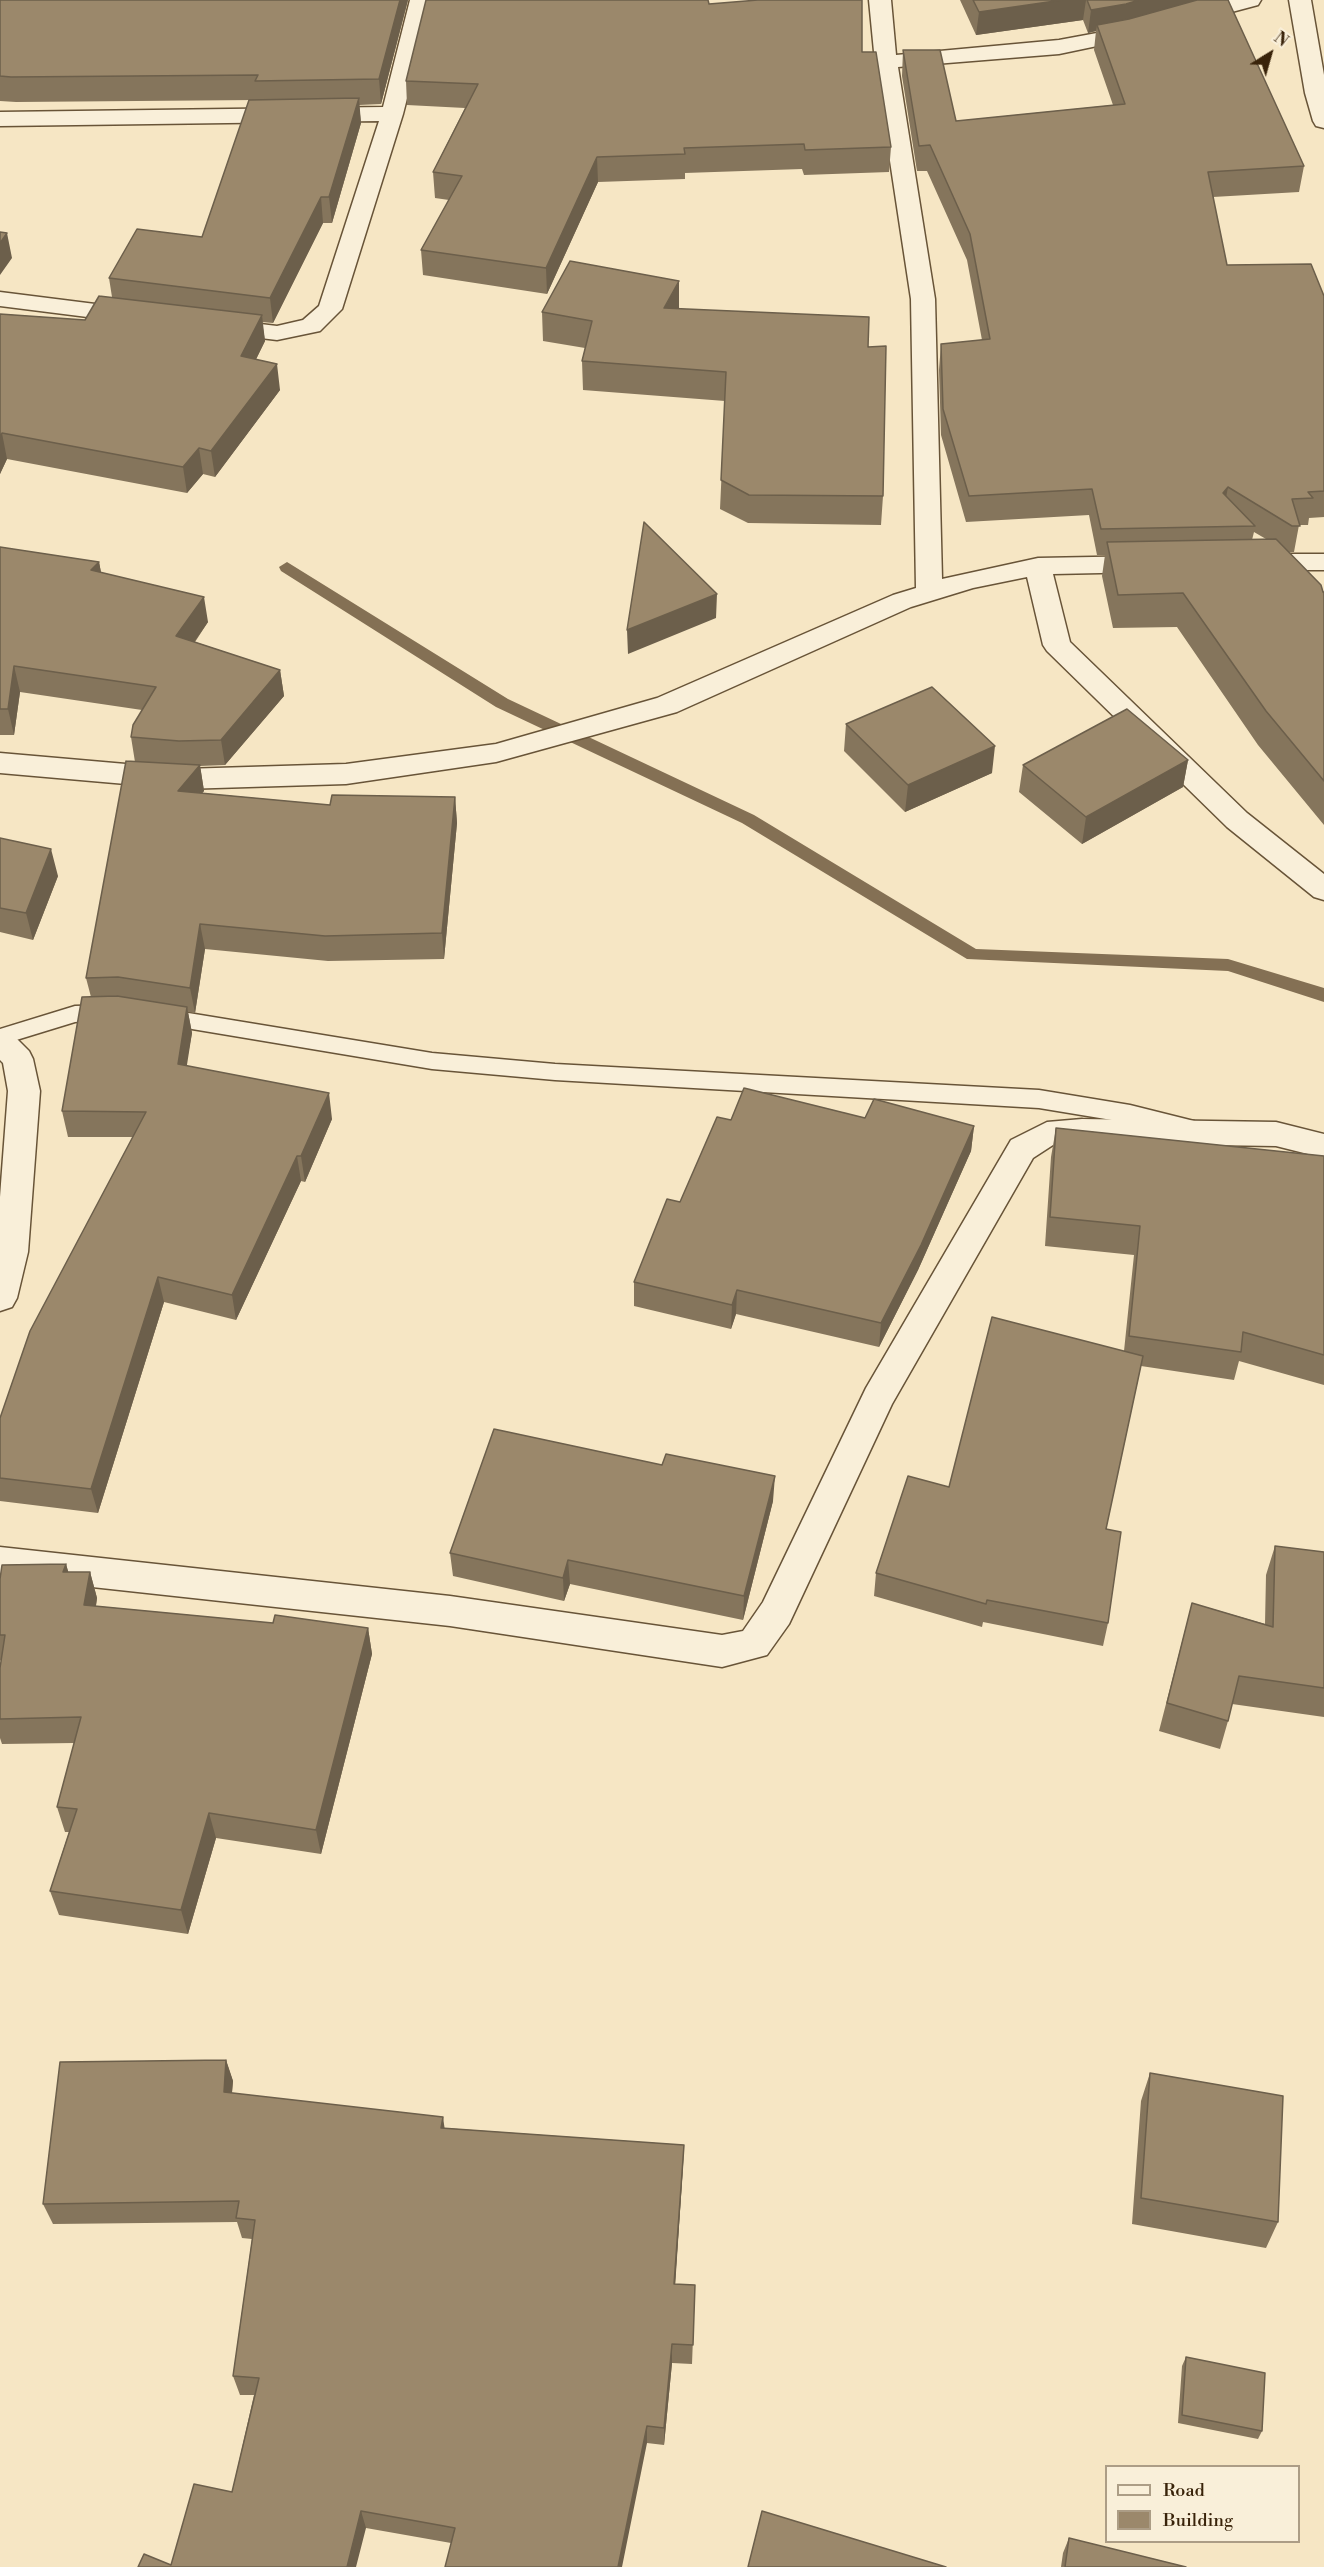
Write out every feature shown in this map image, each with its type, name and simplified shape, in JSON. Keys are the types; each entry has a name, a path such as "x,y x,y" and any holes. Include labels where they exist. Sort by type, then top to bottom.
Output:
{"street":[{"path":"196,323 277,333 311,327 330,309 392,114 421,0"},
{"path":"880,0 886,62 923,298 929,591"},
{"path":"886,62 1059,47 1125,35 1250,0"},
{"path":"1300,0 1316,93 1324,121"},
{"path":"0,119 392,114"},
{"path":"0,299 162,319"},
{"path":"1233,562 1324,562"},
{"path":"0,764 183,779 346,774 496,753 667,705 929,591 1038,566 1176,563"},
{"path":"1038,566 1057,645 1237,820 1324,891"},
{"path":"0,1039 18,1059 24,1091 12,1252 0,1298"},
{"path":"0,1562 450,1611 722,1651 754,1644 776,1613 878,1398 1022,1149 1047,1134 1207,1132 1276,1134 1324,1146"}],"lane":[{"path":"0,1039 75,1014 123,1012 161,1016 432,1061 555,1072 1039,1100 1130,1114 1207,1132"}],"building":[{"path":"0,0 400,0 379,79 255,81 258,75 0,76"},
{"path":"426,0 708,0 709,4 758,0 862,0 862,52 876,52 891,147 805,150 804,144 684,148 685,154 597,157 546,268 421,250 462,176 433,172 478,84 406,81"},
{"path":"973,0 1062,0 979,12"},
{"path":"1087,0 1139,0 1091,10"},
{"path":"1197,0 1228,0 1304,166 1208,172 1227,265 1311,264 1324,296 1324,491 1308,492 1313,498 1292,499 1300,526 1292,526 1228,487 1223,493 1255,526 1101,529 1092,489 969,496 943,409 941,344 990,339 970,234 930,145 919,146 903,50 940,50 956,121 1125,104 1097,25 1129,19"},
{"path":"359,98 329,197 321,197 270,298 109,278 137,229 202,237 249,100"},
{"path":"0,232 7,233 0,243"},
{"path":"570,261 679,281 664,308 869,317 868,347 886,346 883,496 749,495 721,480 726,372 582,361 592,321 542,312"},
{"path":"99,296 262,315 241,356 277,364 211,451 199,448 183,467 2,433 0,437 0,314 85,320"},
{"path":"644,522 717,594 627,630"},
{"path":"1276,539 1321,585 1324,592 1324,781 1266,711 1183,593 1118,595 1107,542"},
{"path":"0,547 99,562 91,570 204,597 176,636 280,670 221,740 179,741 131,737 133,725 156,687 14,666 8,709 0,709"},
{"path":"932,687 995,746 908,785 846,724"},
{"path":"1127,709 1188,760 1086,817 1023,765"},
{"path":"126,761 200,765 178,791 330,805 332,795 455,797 442,933 325,936 200,924 190,988 118,977 86,978"},
{"path":"0,838 51,849 26,913 0,908"},
{"path":"117,996 187,1007 178,1064 329,1093 301,1156 297,1156 232,1295 158,1277 91,1489 0,1478 0,1418 30,1331 146,1112 62,1111 82,997"},
{"path":"744,1088 865,1118 874,1099 974,1126 921,1245 881,1323 737,1290 732,1305 634,1282 667,1199 680,1202 717,1117 731,1120"},
{"path":"1056,1128 1324,1156 1324,1355 1243,1332 1241,1352 1129,1336 1140,1226 1050,1217"},
{"path":"992,1317 1143,1356 1106,1529 1121,1532 1108,1623 987,1600 986,1604 876,1573 908,1476 949,1487"},
{"path":"494,1429 662,1465 666,1454 775,1476 744,1596 568,1560 563,1578 450,1553"},
{"path":"1275,1546 1324,1552 1324,1688 1239,1676 1228,1721 1167,1703 1192,1603 1273,1627"},
{"path":"66,1564 63,1572 90,1572 84,1605 273,1623 275,1615 368,1628 316,1830 209,1813 181,1910 50,1891 77,1809 57,1807 81,1717 0,1719 0,1668 5,1635 0,1635 0,1579 2,1565"},
{"path":"226,2060 224,2092 443,2117 441,2128 684,2145 674,2284 695,2285 693,2345 672,2344 664,2428 647,2426 618,2567 445,2567 455,2528 361,2511 347,2567 138,2567 144,2554 171,2565 194,2484 232,2492 259,2378 233,2376 255,2220 236,2218 239,2201 43,2204 60,2062"},
{"path":"1150,2073 1283,2096 1278,2222 1141,2198"},
{"path":"1186,2357 1265,2373 1262,2431 1182,2415"},
{"path":"762,2511 946,2567 748,2567"},
{"path":"1069,2538 1186,2567 1065,2567"}],"waterway":[{"path":"287,567 502,703 748,819 973,955 1228,965 1324,995"}]}
